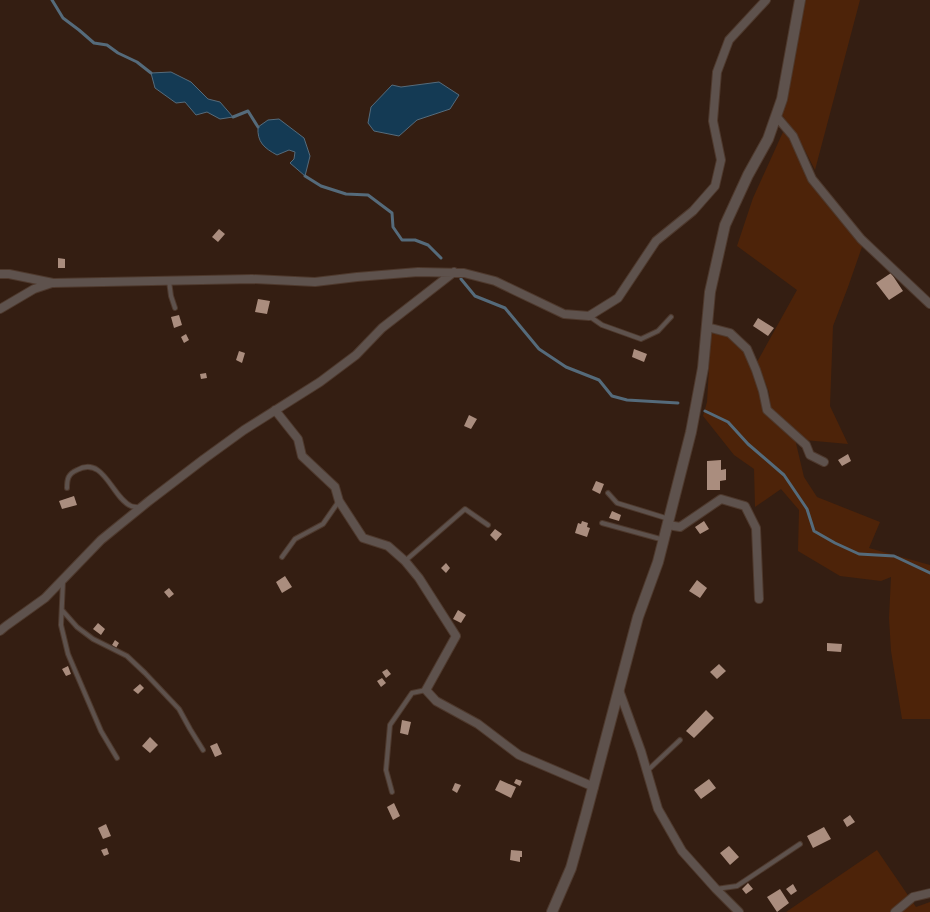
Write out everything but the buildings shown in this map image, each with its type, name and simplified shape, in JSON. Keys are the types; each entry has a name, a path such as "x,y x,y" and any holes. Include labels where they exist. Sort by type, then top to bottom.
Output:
{"street":[{"path":"0,274 9,274 53,283 252,279 315,282 418,272 464,272 495,281 564,314 589,316 618,298 656,241 693,211 715,186 721,160 713,121 717,72 728,40 766,0"},
{"path":"552,912 571,868 594,787 638,617 658,562 669,522 691,432 703,368 710,292 725,225 748,175 768,138 782,99 800,0"},
{"path":"776,116 793,136 812,179 861,239 930,304"},
{"path":"0,631 45,598 101,540 204,458 244,430 320,382 356,355 382,328 454,272"},
{"path":"0,309 34,289 53,283"},
{"path":"707,327 730,333 747,349 763,391 767,410 806,445 810,455 824,462"},
{"path":"275,410 298,439 302,456 335,487 339,501 363,538 388,546 405,561 419,578 456,636 426,690 436,701 478,724 518,755 594,787"},
{"path":"669,522 680,527 721,499 744,506 756,528 759,599"},
{"path":"619,690 641,751 658,809 682,850 716,889 739,912"},
{"path":"895,912 913,897 930,893"}],"lane":[{"path":"169,281 171,296 175,308"},
{"path":"589,316 602,325 641,339 658,331 671,317"},
{"path":"67,488 67,479 74,472 81,467 91,467 102,473 123,499 131,506 141,508"},
{"path":"608,493 618,503 669,522"},
{"path":"282,557 294,539 324,524 339,501"},
{"path":"405,561 465,509 488,525"},
{"path":"602,523 664,540"},
{"path":"63,578 61,625 68,654 101,731 117,758"},
{"path":"62,610 77,627 93,639 127,656 145,673 178,709 203,750"},
{"path":"392,792 386,770 390,725 412,693 426,690"},
{"path":"646,771 680,740"},
{"path":"716,889 737,886 800,844"}],"shaded area":[{"path":"805,0 860,0 815,170 797,135 782,115"},
{"path":"783,132 791,140 809,183 863,244 833,326 830,406 848,444 804,440 771,410 769,392 757,362 797,290 737,246 753,198"},
{"path":"711,333 729,336 745,352 760,391 763,411 795,439 804,477 817,497 880,522 869,548 930,565 930,719 902,719 891,651 889,618 891,577 881,581 840,576 798,551 799,510 781,489 755,507 754,469 734,455 703,416 707,402"},
{"path":"877,850 916,907 930,902 930,912 786,912"}],"water":[{"path":"171,72 191,82 208,99 220,102 233,117 220,119 207,112 196,115 185,102 176,103 155,88 151,73"},
{"path":"439,82 459,95 450,109 417,120 399,136 374,131 368,123 371,107 392,85 401,87"},
{"path":"279,119 304,138 310,156 305,176 290,163 294,159 295,152 289,150 277,155 268,150 260,141 258,127 268,120"}],"waterway":[{"path":"52,0 63,18 94,43 107,45 118,53 137,62 151,73"},
{"path":"233,117 248,111 258,127"},
{"path":"305,176 321,186 346,194 368,195 392,213 393,227 402,240 415,240 428,245 441,258"},
{"path":"461,279 475,296 505,308 539,349 566,367 599,380 612,396 627,400 678,403"},
{"path":"705,411 728,422 748,444 784,475 807,509 814,531 859,554 894,556 930,573"}]}
